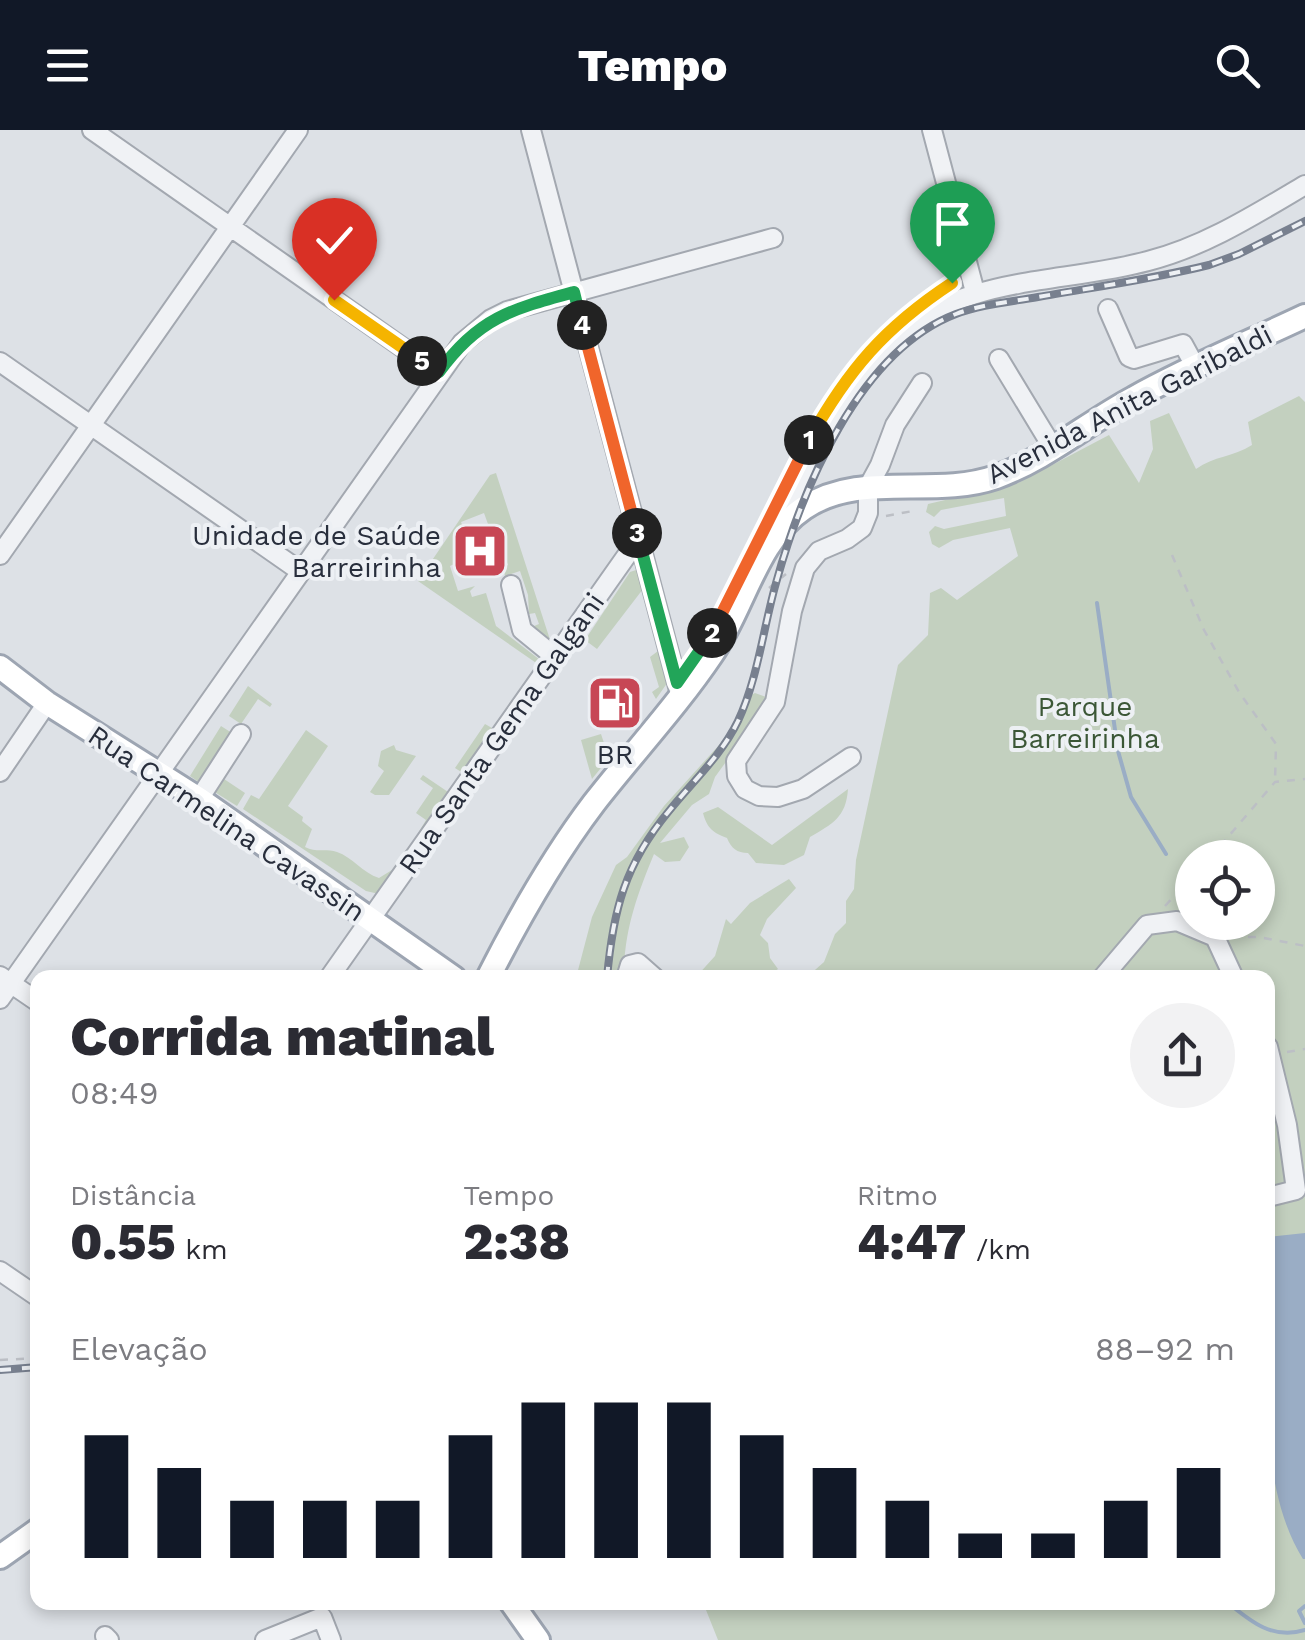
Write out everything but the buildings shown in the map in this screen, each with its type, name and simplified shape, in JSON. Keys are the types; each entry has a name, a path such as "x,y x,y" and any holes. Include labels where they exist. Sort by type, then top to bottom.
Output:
{"main road":[{"name":"Avenida Anita Garibaldi","path":"492,970 566,842 680,698 727,631 772,538 800,510 841,492 868,487 948,487 982,481 1018,467 1126,402 1196,366 1305,316"},
{"name":"Rua Carmelina Cavassin","path":"0,667 47,703 199,799 443,970"},
{"path":"0,1557 30,1536"},
{"path":"517,1610 538,1640"}],"street":[{"path":"92,130 439,372"},
{"path":"0,555 298,130"},
{"path":"531,130 680,698"},
{"path":"932,130 975,292"},
{"path":"772,538 833,418 867,368 908,327 930,312 975,292 1124,267 1174,254 1305,185"},
{"path":"30,998 4,986 158,775 462,343 491,319 525,305 773,238"},
{"path":"1108,308 1129,356 1134,359 1183,344 1196,366"},
{"path":"999,359 1053,448"},
{"path":"0,362 300,571"},
{"path":"852,757 803,789 778,797 759,796 745,789 736,776 736,761 775,702 792,611 805,568 818,550 862,528 868,513 868,487 895,426 922,383"},
{"name":"Rua Santa Gema Galgani","path":"334,970 638,538"},
{"path":"510,584 522,630 554,656"},
{"path":"0,772 47,703"},
{"path":"199,799 242,734"},
{"path":"1109,970 1147,925 1175,921"},
{"path":"1216,940 1230,970"},
{"path":"1275,1076 1296,1190 1275,1195"},
{"path":"0,1270 30,1291"},
{"path":"265,1640 289,1636 322,1618 331,1640"}],"path":[{"path":"879,518 913,511"},
{"path":"1172,555 1204,630 1239,692 1276,744 1275,782 1225,840"},
{"path":"1275,782 1305,779"},
{"path":"1147,925 1175,895"},
{"path":"1275,939 1305,946"},
{"path":"1275,1051 1305,1049"},
{"path":"0,1360 30,1358"}],"green space":[{"name":"Parque Barreirinha","path":"1299,396 1305,402 1305,1640 718,1640 706,1610 1275,1610 1275,970 815,970 824,962 835,934 846,923 846,901 854,889 856,860 898,665 928,635 930,593 941,588 957,600 1018,556 1010,528 953,540 939,548 932,544 929,532 935,526 944,529 1006,516 1004,498 941,510 934,517 926,512 928,504 1018,483 1109,435 1139,483 1153,449 1150,421 1169,413 1196,469 1252,445 1248,422"},
{"path":"496,473 553,649 527,629 539,624 535,613 529,614 520,571 505,576 503,567 508,565 502,548 497,549 484,513 461,522 470,546 453,552 456,563 450,566 458,591 475,586 470,591 472,597 486,593 496,626 544,663 542,667 418,581 490,475"},
{"path":"630,572 641,572 643,589 597,649 585,640"},
{"path":"662,648 670,679 656,699 652,692 659,687 650,657"},
{"path":"248,686 272,704 270,707 258,699 241,724 229,716"},
{"path":"755,693 766,697 765,708 715,777 709,794 692,805 660,843 684,837 689,847 680,861 665,862 654,854 648,868 625,952 624,967 632,970 578,970 592,917 616,865 627,857 664,806 720,744 745,698"},
{"path":"485,724 499,732 469,777 455,768"},
{"path":"221,726 235,735 203,785 190,776"},
{"path":"306,730 328,746 288,806 312,829 305,847 337,852 379,878 392,870 416,842 379,894 366,891 243,809 251,795 259,799"},
{"path":"601,734 609,758 592,779 581,740"},
{"path":"394,745 396,750 416,756 389,795 375,795 370,792 384,771 378,766 381,751"},
{"path":"423,775 451,794 423,839 417,835 426,820 416,813 433,788 420,779"},
{"path":"221,777 245,793 237,806 213,791"},
{"path":"848,789 836,819 810,837 804,855 784,865 756,863 748,853 735,849 727,838 711,829 703,813 718,807 772,845"},
{"path":"789,879 796,888 767,919 760,935 768,943 770,958 778,969 702,970 715,956 726,919 731,924 750,903"}],"water":[{"path":"1305,1233 1305,1559 1287,1526 1275,1481 1275,1236"}],"waterway":[{"path":"1097,603 1118,751 1131,797 1166,854"},
{"path":"1305,1606 1299,1611 1305,1623"},
{"path":"1238,1610 1273,1631 1305,1630"}],"railway":[{"path":"608,970 618,909 632,869 654,831 715,757 738,721 801,507 839,427 891,358 921,332 956,314 1209,265 1305,221"},
{"path":"0,1370 30,1368"}],"place":[{"name":"Unidade de Saúde Barreirinha","path":"480,551"},
{"name":"BR","path":"615,703"}],"route":[{"path":"334,300 439,372 462,343 491,319 574,292 677,683 718,622 769,515 834,396 885,333 952,283"}]}
